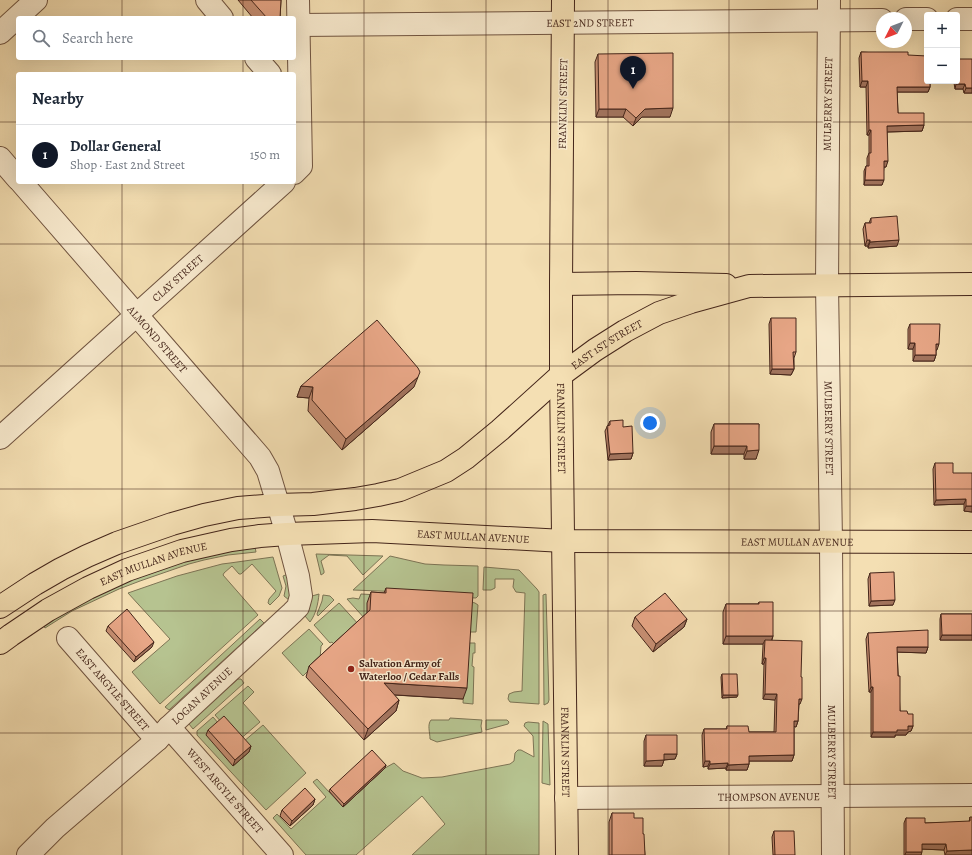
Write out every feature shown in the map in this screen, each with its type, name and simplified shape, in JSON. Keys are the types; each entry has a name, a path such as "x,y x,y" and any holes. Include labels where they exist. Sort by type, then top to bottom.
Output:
{"main road":[{"name":"FRANKLIN STREET","path":"563,0 561,375 567,855"},
{"path":"561,284 636,283 749,286"},
{"name":"EAST 1ST STREET","path":"277,505 313,504 378,495 400,490 446,471 466,458 500,430 561,375 595,350 625,331 659,313 691,302 749,286 972,284"},
{"path":"0,607 35,584 87,556 117,543 172,524 204,515 238,508 277,505"},
{"name":"EAST MULLAN AVENUE","path":"0,643 48,610 88,588 128,570 182,551 232,540 260,536 372,531 564,541 972,542"}],"street":[{"path":"19,16 36,0"},
{"path":"207,0 220,16"},
{"path":"298,0 298,169"},
{"name":"EAST 2ND STREET","path":"298,25 564,22 829,10 876,19"},
{"name":"MULBERRY STREET","path":"829,10 826,285 832,542 833,855"},
{"path":"0,33 16,18"},
{"path":"912,19 924,19"},
{"path":"960,19 972,19"},
{"path":"258,60 268,72"},
{"path":"0,158 16,177"},
{"name":"ALMOND STREET","path":"23,184 260,457 268,470 277,505"},
{"name":"CLAY STREET","path":"0,438 282,184"},
{"name":"LOGAN AVENUE","path":"28,855 55,828 163,734 298,607 301,590 287,534 277,505"},
{"name":"EAST ARGYLE STREET","path":"68,638 163,734"},
{"name":"WEST ARGYLE STREET","path":"163,734 282,855"},
{"name":"THOMPSON AVENUE","path":"566,798 972,795"}],"green space":[{"path":"255,547 256,552 228,555 204,560 140,581 72,611 45,628 43,625 89,598 128,581 186,561"},
{"path":"316,554 383,556 363,575 347,556 329,555 321,561 324,573 321,575"},
{"path":"390,556 425,564 478,566 478,596 476,598 414,595 405,592 353,590"},
{"path":"273,557 282,588 279,596 270,605 268,603 269,599 276,591 252,564 241,574 239,574 232,566 224,573 223,575 258,615 160,704 132,672 170,639 128,593 177,576 222,564"},
{"path":"484,567 519,570 539,592 539,704 510,702 508,699 509,694 522,691 525,593 516,592 513,587 514,579 495,579 495,588 491,590 483,590"},
{"path":"288,574 289,600 284,596 286,586 283,576"},
{"path":"319,594 314,616 310,622 305,616 309,609 312,596"},
{"path":"361,594 379,595 366,620 347,599 359,599"},
{"path":"546,594 549,700 548,703 544,705 543,595"},
{"path":"323,595 330,596 334,600 318,616 317,614"},
{"path":"471,602 478,605 476,632 467,632"},
{"path":"339,603 360,626 337,648 332,642 330,643 314,625"},
{"path":"260,619 264,623 169,710 165,707"},
{"path":"309,629 323,644 321,646 320,659 303,676 282,653"},
{"path":"467,643 475,643 475,653 473,653 472,666 474,667 473,704 463,703"},
{"path":"238,679 241,679 244,683 193,729 189,724 191,720"},
{"path":"248,686 254,692 243,703 260,722 238,741 215,715"},
{"path":"213,717 219,724 243,742 263,725 306,773 266,810 197,735 197,731"},
{"path":"450,718 482,720 482,732 437,742 430,739 429,726 431,720 449,720"},
{"path":"486,720 507,720 509,722 508,724 486,730"},
{"path":"543,721 548,724 550,785 542,783"},
{"path":"525,723 539,723 539,855 412,855 445,824 422,796 356,855 306,855 273,818 277,814 291,829 326,797 313,782 317,779 343,807 385,768 394,763 403,771 422,778 442,777 510,764 514,761 515,753 518,750 521,750 534,757 533,736 524,726"}],"building":[{"path":"251,0 281,0 280,16 265,16"},
{"path":"861,52 908,52 908,55 924,56 924,84 930,84 930,87 897,87 898,113 924,113 924,125 887,126 888,161 884,161 884,180 865,180 866,166 869,166 869,153 871,153 871,130 869,130 868,81 862,81"},
{"path":"673,53 673,108 645,109 636,118 626,109 599,109 598,54"},
{"path":"960,59 972,59 972,88 966,88 965,84 960,84"},
{"path":"897,216 899,240 870,242 870,240 867,240 865,223 871,223 871,218"},
{"path":"771,318 796,318 796,352 793,352 794,369 772,369"},
{"path":"377,320 420,372 418,377 346,439 312,400 313,387 301,386"},
{"path":"910,324 940,324 939,344 936,344 936,355 915,355 915,343 910,343"},
{"path":"623,420 623,427 632,426 633,453 610,454 607,426 610,425 610,421"},
{"path":"714,424 759,424 759,450 747,451 747,446 714,446"},
{"path":"935,463 953,463 953,473 972,473 972,506 966,506 966,499 936,500"},
{"path":"894,572 895,600 871,601 870,573"},
{"name":"Salvation Army of Waterloo / Cedar Falls","path":"386,588 473,593 467,688 384,683 399,700 368,729 309,666 370,610 371,592 386,593"},
{"path":"665,593 687,619 656,644 635,617"},
{"path":"759,602 773,602 773,636 726,636 726,604 759,604"},
{"path":"127,609 154,642 136,657 108,626"},
{"path":"941,614 972,614 972,635 942,635"},
{"path":"928,630 928,647 897,647 898,676 900,676 900,711 907,711 908,714 913,714 913,726 908,726 908,730 897,730 897,732 873,732 873,687 871,687 868,633"},
{"path":"765,640 802,641 802,699 799,699 798,721 794,721 794,755 749,756 749,764 710,764 710,761 705,761 704,729 727,729 727,726 748,726 749,732 776,732 777,694 765,694"},
{"path":"722,674 737,674 738,695 723,695"},
{"path":"224,716 251,746 235,760 208,730"},
{"path":"646,735 677,735 677,754 664,754 664,760 646,761"},
{"path":"372,750 386,765 344,804 330,789"},
{"path":"305,788 315,799 292,821 282,810"},
{"path":"612,813 634,813 634,818 643,818 645,855 612,855"},
{"path":"970,817 972,817 972,850 947,851 946,844 922,844 922,852 906,852 906,818 925,818 925,823 970,821"},
{"path":"774,831 794,831 795,855 775,855"}],"place":[{"name":"Dollar General","path":"633,89"},
{"name":"Salvation Army of Waterloo / Cedar Falls","path":"351,669"}]}
